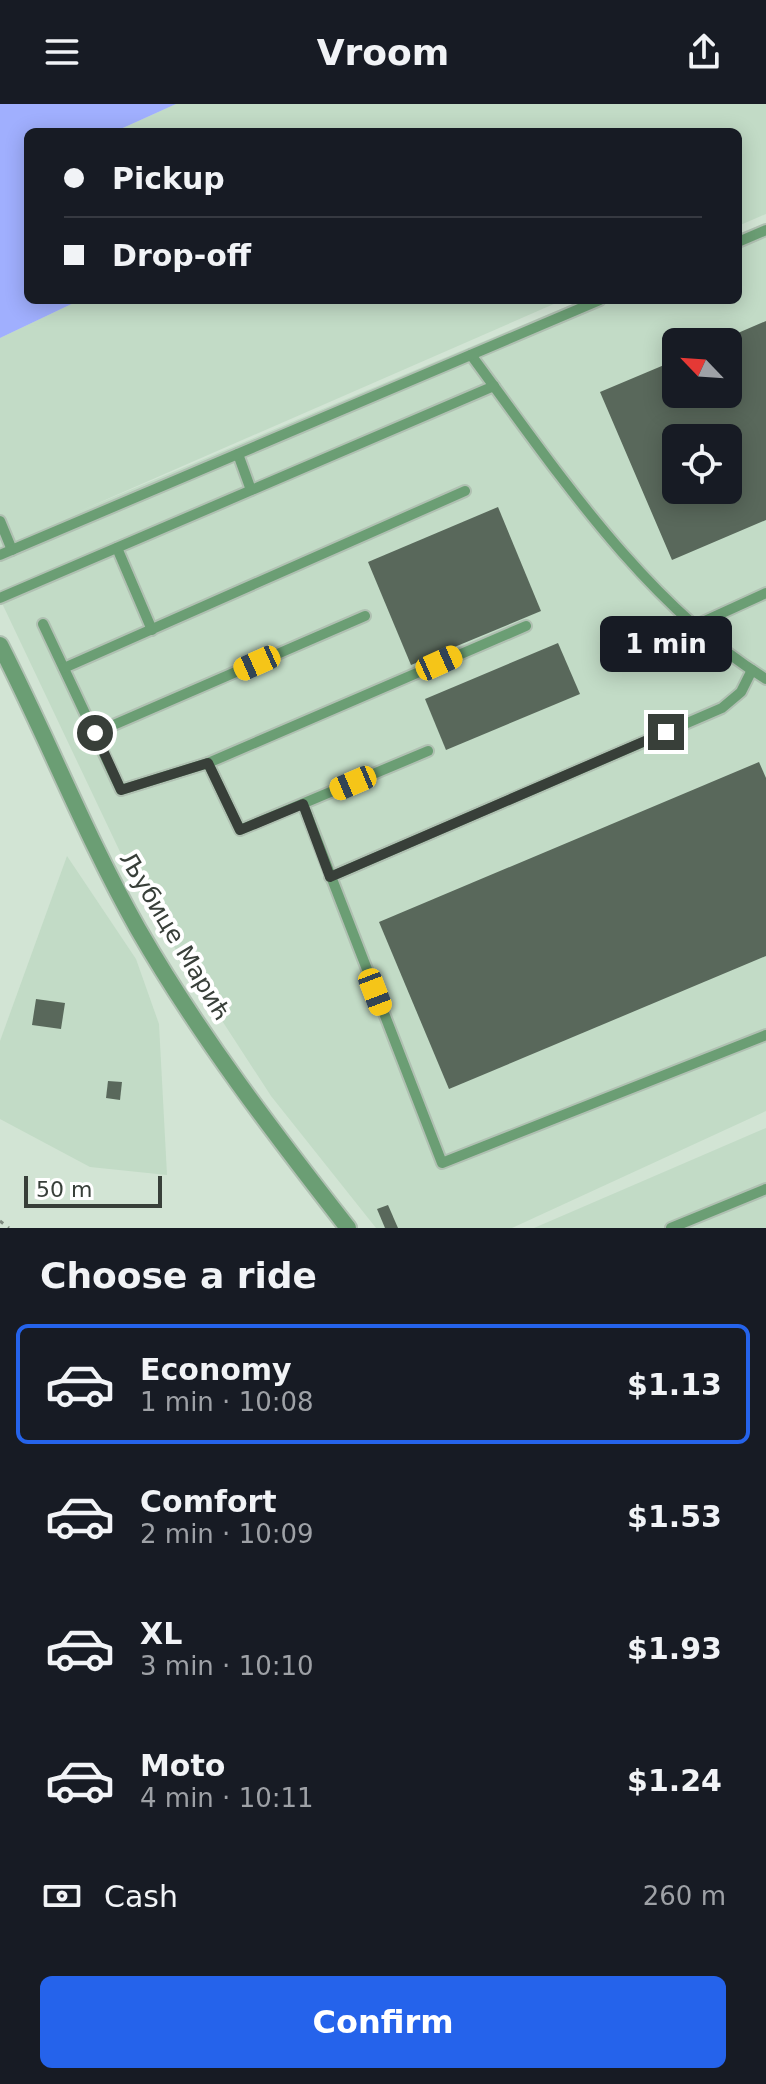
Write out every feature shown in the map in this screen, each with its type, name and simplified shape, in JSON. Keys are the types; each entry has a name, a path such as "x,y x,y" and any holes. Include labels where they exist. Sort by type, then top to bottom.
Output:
{"street":[{"name":"Љубице Марић","path":"0,645 96,850 139,930 245,1092 348,1228"}],"lane":[{"path":"742,240 766,230"},
{"path":"0,555 591,304"},
{"path":"471,355 566,482 659,591 696,625 766,679"},
{"path":"0,598 494,386"},
{"path":"238,454 251,490"},
{"path":"64,668 465,491"},
{"path":"0,521 12,550"},
{"path":"117,548 152,630"},
{"path":"696,625 766,593"},
{"path":"95,733 365,616"},
{"path":"43,624 121,790 208,763 526,626"},
{"path":"330,877 722,708 741,692 752,670"},
{"path":"208,763 240,830 428,751"},
{"path":"303,804 442,1163 766,1035"},
{"path":"671,1228 766,1189"}],"path":[{"path":"0,1221 9,1228"}],"shaded area":[{"path":"0,104 176,104 123,128 24,128 24,304 72,304 0,338"},
{"path":"176,104 766,104 766,214 742,224 742,128 123,128"},
{"path":"766,223 766,1111 512,1228 376,1228 271,1096 141,896 0,599 0,338 72,304 554,304 80,511 572,304 742,304 742,232"},
{"path":"67,856 136,959 159,1024 167,1175 90,1167 0,1119 0,1041"},
{"path":"766,1128 766,1228 534,1228"}],"building":[{"path":"766,321 766,520 672,560 600,392 662,366 662,408 742,408 742,331"},
{"path":"498,507 541,611 411,665 368,562"},
{"path":"558,643 580,694 446,750 425,699"},
{"path":"759,762 766,778 766,956 449,1089 379,922"},
{"path":"36,999 65,1003 61,1029 32,1025"},
{"path":"108,1081 122,1082 120,1100 106,1098"},
{"path":"388,1205 398,1228 385,1228 377,1209"}],"route":[{"path":"95,733 121,790 208,763 240,830 303,804 330,877 666,732"}]}
